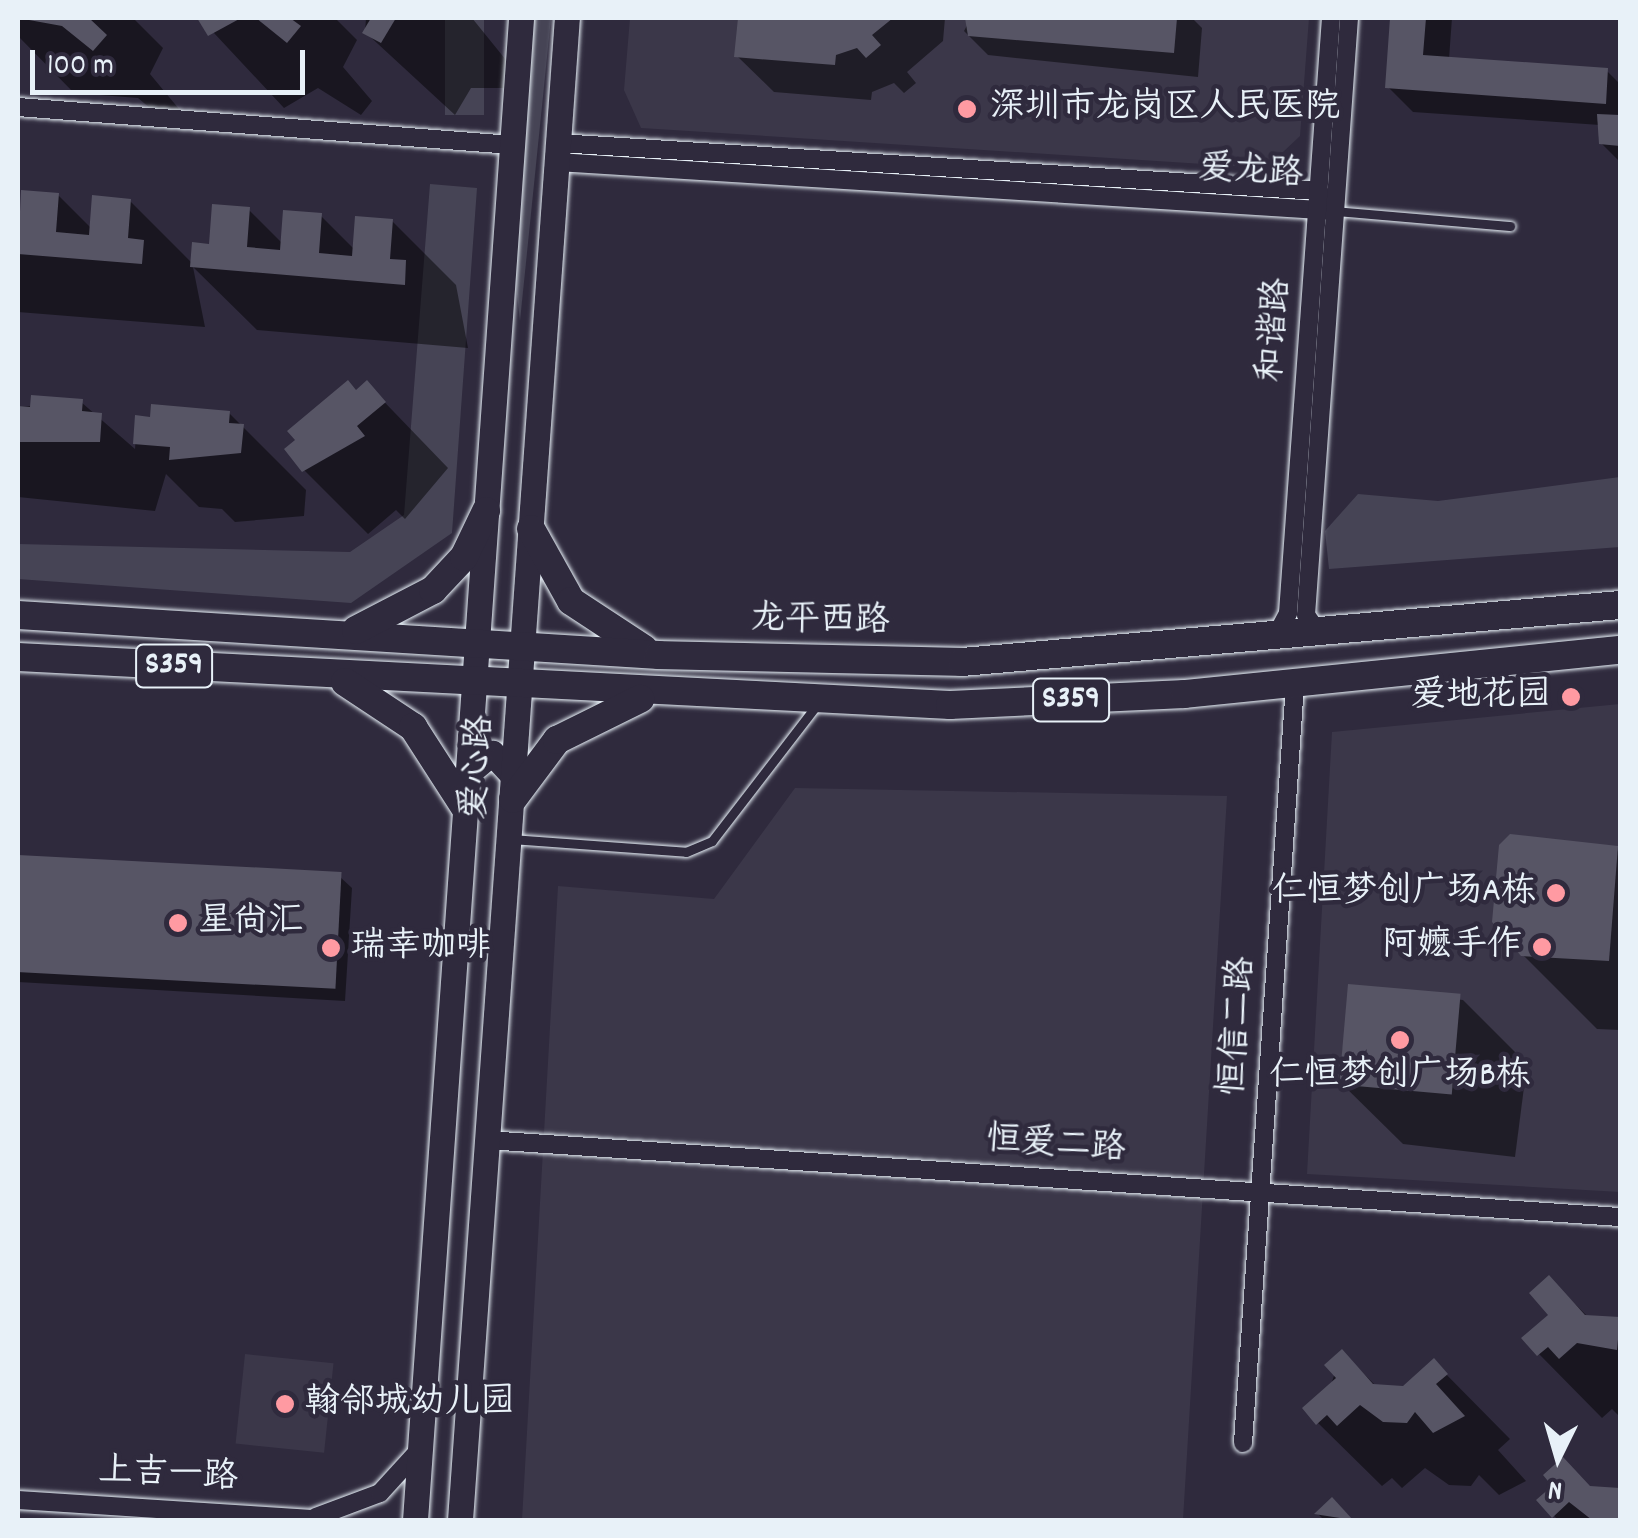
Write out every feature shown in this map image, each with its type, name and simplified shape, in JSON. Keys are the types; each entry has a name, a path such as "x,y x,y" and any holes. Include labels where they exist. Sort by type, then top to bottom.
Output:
{"main road":[{"name":"爱心路","path":"415,1520 521,18"},
{"name":"爱心路","path":"460,1520 567,18"},
{"path":"330,634 385,620 433,590 464,557 486,511"},
{"path":"531,529 571,601 659,655"},
{"name":"龙平西路","path":"18,616 659,655 962,662 1271,641 1620,606"},
{"name":"S359","path":"18,657 819,702 1058,701 1295,684 1620,650"},
{"path":"330,676 413,728 464,806"},
{"path":"467,774 492,753 513,788 538,758 576,726 671,693"}],"street":[{"name":"和谐路","path":"1320,636 1306,615 1331,18"},
{"name":"和谐路","path":"1271,641 1288,613 1324,204 1349,18"},
{"path":"18,107 512,145"},
{"name":"爱龙路","path":"557,153 1324,204"},
{"name":"恒信二路","path":"1243,1443 1295,684"},
{"name":"恒爱二路","path":"487,1140 1620,1218"},
{"name":"上吉一路","path":"18,1500 321,1519 380,1494 420,1448"}],"lane":[{"path":"1324,204 1510,226"},
{"path":"509,839 686,852 712,841 819,702"}],"shaded area":[{"path":"445,18 484,18 484,115 445,115"},
{"path":"530,18 551,18 520,321 514,267"},
{"name":"深圳市龙岗区人民医院","path":"630,18 1309,18 1300,136 1266,168 641,128 624,90"},
{"path":"430,184 477,188 452,533 351,603 18,579 18,544 350,552 404,515"},
{"path":"1620,477 1620,547 1329,569 1325,531 1358,494 1438,501"},
{"path":"1620,704 1620,1192 1307,1174 1332,732"},
{"path":"795,788 1227,796 1183,1520 522,1520 558,886 714,899"},
{"name":"翰邻城幼儿园","path":"245,1354 334,1363 324,1453 236,1444"}],"building":[{"path":"18,18 89,18 107,35 93,51 62,26"},
{"path":"197,18 241,18 208,36"},
{"path":"256,18 290,18 301,26 287,43"},
{"path":"371,18 396,18 381,43 362,33"},
{"path":"738,18 893,18 872,35 881,45 866,58 857,48 836,55 835,65 734,57"},
{"path":"965,18 1177,18 1174,53 968,36"},
{"path":"1390,18 1426,18 1423,55 1608,68 1606,104 1385,88"},
{"path":"1597,114 1620,115 1620,146 1599,144"},
{"path":"21,190 59,193 56,232 89,235 92,195 131,199 128,238 144,240 142,264 18,254"},
{"path":"212,204 250,207 247,247 280,250 283,210 322,213 319,253 352,256 355,216 393,219 390,259 406,260 405,285 190,267 192,242 209,244"},
{"path":"348,380 356,390 367,380 386,402 357,426 365,436 302,472 284,449 295,440 287,431"},
{"path":"31,395 83,399 82,411 102,413 100,442 18,442 18,406 30,407"},
{"path":"151,404 230,411 229,423 244,424 241,453 169,460 170,447 133,444 135,415 150,417"},
{"name":"仁恒梦创广场A栋","path":"1510,834 1618,846 1609,961 1521,956 1492,922 1499,845"},
{"name":"星尚汇","path":"18,855 342,872 335,989 18,972"},
{"name":"仁恒梦创广场B栋","path":"1348,984 1461,994 1452,1094 1339,1085"},
{"path":"1549,1275 1585,1315 1620,1317 1617,1350 1577,1343 1559,1359 1548,1347 1537,1356 1521,1338 1548,1315 1529,1293"},
{"path":"1342,1349 1373,1384 1403,1386 1434,1358 1448,1374 1436,1384 1465,1416 1433,1433 1415,1412 1407,1423 1383,1422 1360,1405 1337,1426 1327,1415 1316,1425 1302,1408 1336,1378 1324,1365"},
{"path":"1563,1457 1590,1486 1620,1488 1620,1520 1592,1520 1569,1502 1552,1518 1536,1500 1552,1486 1543,1475"},
{"path":"1332,1497 1353,1520 1314,1514"}],"place":[{"name":"深圳市龙岗区人民医院","path":"967,109"},
{"name":"爱地花园","path":"1571,697"},
{"name":"仁恒梦创广场A栋","path":"1556,893"},
{"name":"星尚汇","path":"178,923"},
{"name":"阿嬷手作","path":"1542,947"},
{"name":"瑞幸咖啡","path":"331,948"},
{"name":"仁恒梦创广场B栋","path":"1400,1040"},
{"name":"翰邻城幼儿园","path":"285,1404"}]}
